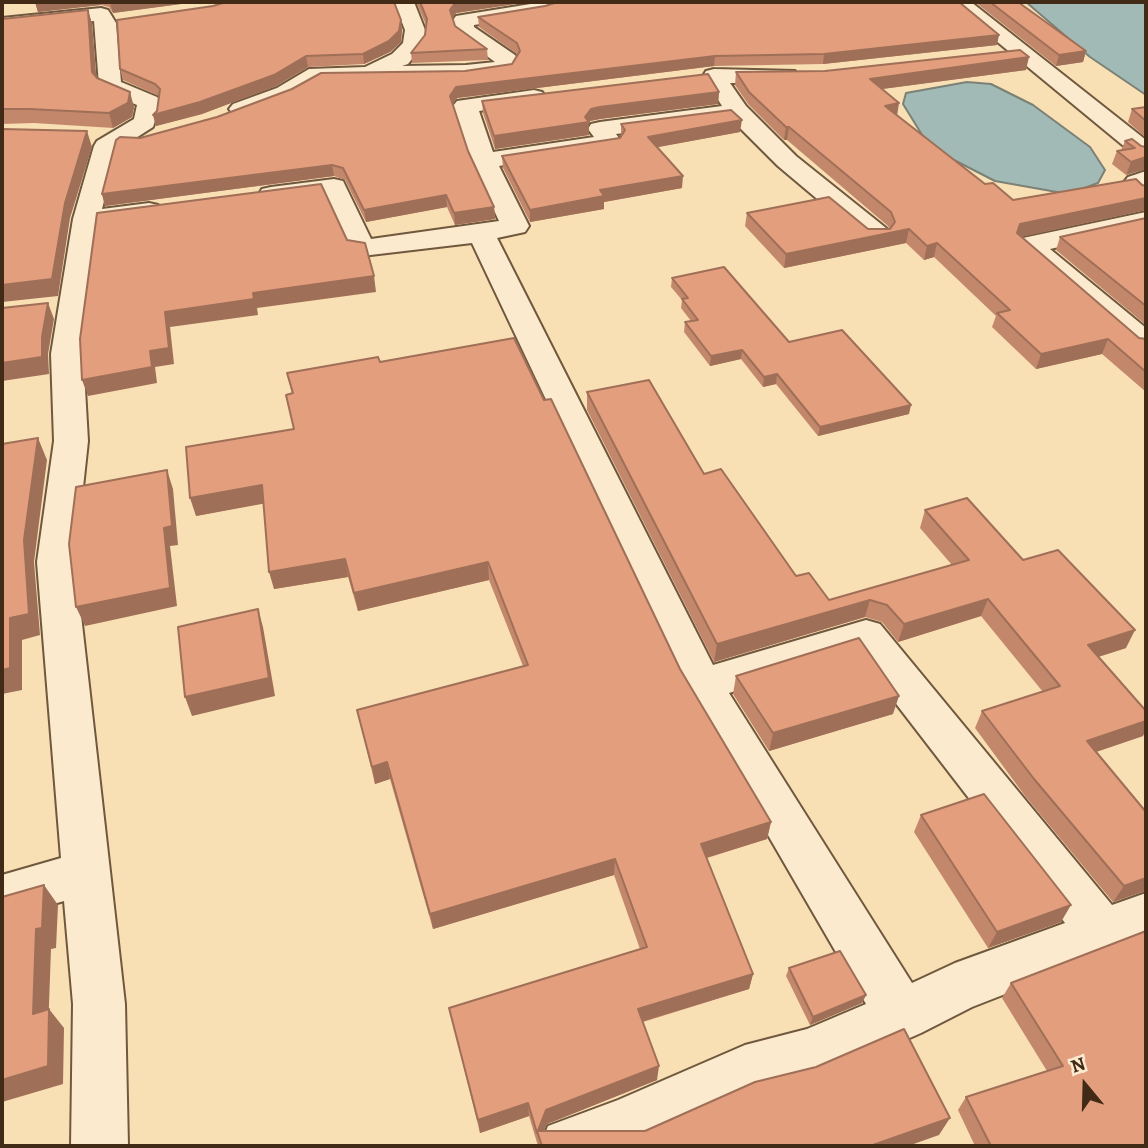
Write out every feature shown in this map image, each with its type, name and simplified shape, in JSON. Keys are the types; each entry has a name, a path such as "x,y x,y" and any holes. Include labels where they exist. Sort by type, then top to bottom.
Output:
{"street":[{"path":"372,72 400,59 413,44 415,30 404,2"},
{"path":"223,116 285,93 317,74 487,71 504,67 507,60 464,30 463,20 544,8 561,2"},
{"path":"959,2 1145,150"},
{"path":"2,24 101,14 113,22 110,85 149,102 145,122 100,139"},
{"path":"992,55 1020,52"},
{"path":"487,71 505,101"},
{"path":"687,79 714,76 809,75"},
{"path":"714,76 737,111 787,161 876,234"},
{"path":"237,200 334,187 362,248 481,234 515,226 484,161 465,106 556,94"},
{"path":"484,161 610,142 600,129 737,111"},
{"path":"100,139 143,140 166,134"},
{"path":"99,1146 99,1004 56,562 54,444 67,354 61,306 100,175 106,146 100,139"},
{"path":"1146,178 1137,182 1146,190"},
{"path":"86,219 182,206"},
{"path":"1146,220 1028,245 1146,343"},
{"path":"481,234 702,685 902,1014"},
{"path":"568,1146 623,1126 746,1072 808,1056 954,988 1124,924 866,635 702,685"},
{"path":"2,897 87,872"}],"water":[{"path":"1026,2 1146,2 1146,95 1090,57"},
{"path":"967,82 991,84 1033,105 1090,147 1105,170 1098,183 1068,194 995,181 950,158 924,138 903,104 906,93"}],"building":[{"path":"226,2 394,2 401,20 399,31 389,41 363,54 306,56 274,75 200,102 153,115 157,111 160,89 155,84 120,69 117,20"},
{"path":"420,2 464,2 455,3 450,10 455,26 487,49 411,53 425,35 427,19"},
{"path":"558,2 959,2 999,35 824,54 715,56 456,87 450,96 468,151 494,207 454,213 446,195 364,210 343,168 332,165 102,194 116,140 120,137 140,138 217,117 292,89 321,73 465,71 512,64 520,51 517,43 478,17"},
{"path":"990,2 1018,2 1086,51 1059,55"},
{"path":"88,10 92,72 97,78 130,92 128,103 109,113 2,109 2,19"},
{"path":"1020,50 1029,57 870,79 899,103 885,106 985,184 993,183 1013,200 1136,179 1146,186 1146,198 1020,224 1017,233 1139,338 1146,339 1146,372 1108,339 1041,354 997,313 1010,310 937,243 927,246 909,229 786,254 747,213 829,197 868,229 890,229 895,222 891,212 786,127 749,92 736,72 825,71"},
{"path":"708,74 719,92 600,107 591,109 585,117 589,122 494,136 482,101"},
{"path":"1146,107 1146,121 1132,109"},
{"path":"731,110 742,120 648,137 683,176 600,190 604,196 530,210 502,156 620,138 625,130 621,124"},
{"path":"2,129 87,131 65,203 52,279 2,285"},
{"path":"1132,139 1146,147 1146,157 1131,162 1117,151 1135,148 1125,141"},
{"path":"321,184 347,240 365,243 374,276 253,293 254,299 165,312 169,348 150,351 152,367 82,380 80,339 97,213"},
{"path":"1146,218 1146,306 1060,237"},
{"path":"724,267 789,342 842,330 911,405 820,427 777,374 764,377 742,350 711,356 685,322 698,320 682,299 688,298 672,278"},
{"path":"48,303 42,337 42,357 2,363 2,308"},
{"path":"514,338 544,400 551,399 680,669 771,822 701,844 753,974 638,1009 659,1066 546,1110 537,1133 528,1103 478,1120 449,1008 647,947 615,859 430,914 387,762 372,767 357,710 528,665 488,562 354,593 345,559 269,572 262,485 190,498 186,447 294,429 286,395 293,393 287,373 378,357 380,362"},
{"path":"649,380 704,474 721,469 796,576 809,573 829,600 969,560 925,510 967,498 1023,560 1058,550 1135,630 1088,645 1146,711 1146,721 1087,741 1146,812 1146,878 1124,886 1034,779 982,711 1060,686 988,599 904,624 887,605 870,600 717,644 587,392"},
{"path":"38,438 24,540 29,614 10,618 10,668 2,670 2,444"},
{"path":"167,470 172,526 164,528 170,588 76,607 69,544 76,487"},
{"path":"258,609 269,678 185,697 178,627"},
{"path":"859,638 899,696 773,733 736,676"},
{"path":"984,794 1071,905 997,932 921,815"},
{"path":"44,885 42,928 36,929 33,1014 49,1009 48,1066 2,1080 2,897"},
{"path":"1146,931 1146,1146 991,1146 966,1097 1063,1066 1011,983"},
{"path":"840,951 866,995 813,1017 789,968"},
{"path":"904,1029 950,1118 870,1146 542,1146 537,1131 645,1131 755,1082 816,1067"}]}
